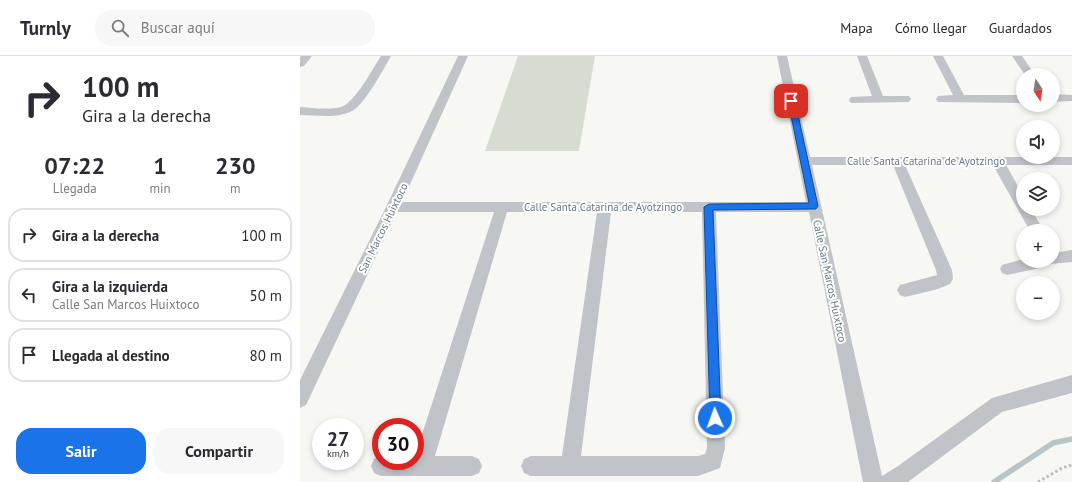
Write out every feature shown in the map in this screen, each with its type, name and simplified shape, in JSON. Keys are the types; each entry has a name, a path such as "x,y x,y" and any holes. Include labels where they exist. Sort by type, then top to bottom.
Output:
{"street":[{"path":"300,64 307,56"},
{"path":"300,111 334,111 348,108 356,101 386,56"},
{"name":"San Marcos Huixtoco","path":"300,399 393,207 463,56"},
{"name":"Calle San Marcos Huixtoco","path":"782,56 873,482"},
{"path":"862,56 879,99"},
{"path":"938,56 960,99"},
{"path":"1017,56 1025,68"},
{"path":"1060,98 1069,98"},
{"path":"855,100 905,99"},
{"path":"942,99 1016,99"},
{"name":"Calle Santa Catarina de Ayotzingo","path":"804,161 1072,161"},
{"path":"897,161 944,270 945,278 938,282 905,290"},
{"path":"997,161 1016,194"},
{"name":"Calle Santa Catarina de Ayotzingo","path":"393,207 813,206"},
{"path":"424,460 502,207"},
{"path":"570,466 605,207"},
{"path":"531,466 698,466 713,461 716,448 709,207"},
{"path":"1060,259 1072,256"},
{"path":"1007,269 1016,267"},
{"path":"889,482 905,473 998,404 1072,384"},
{"path":"424,466 472,466"}],"path":[{"path":"1038,482 1062,468 1072,465"}],"shaded area":[{"path":"518,56 595,56 579,151 485,151"}],"waterway":[{"path":"994,482 1053,443 1072,439"}],"route":[{"path":"715,418 709,207 813,206 791,101"}]}
